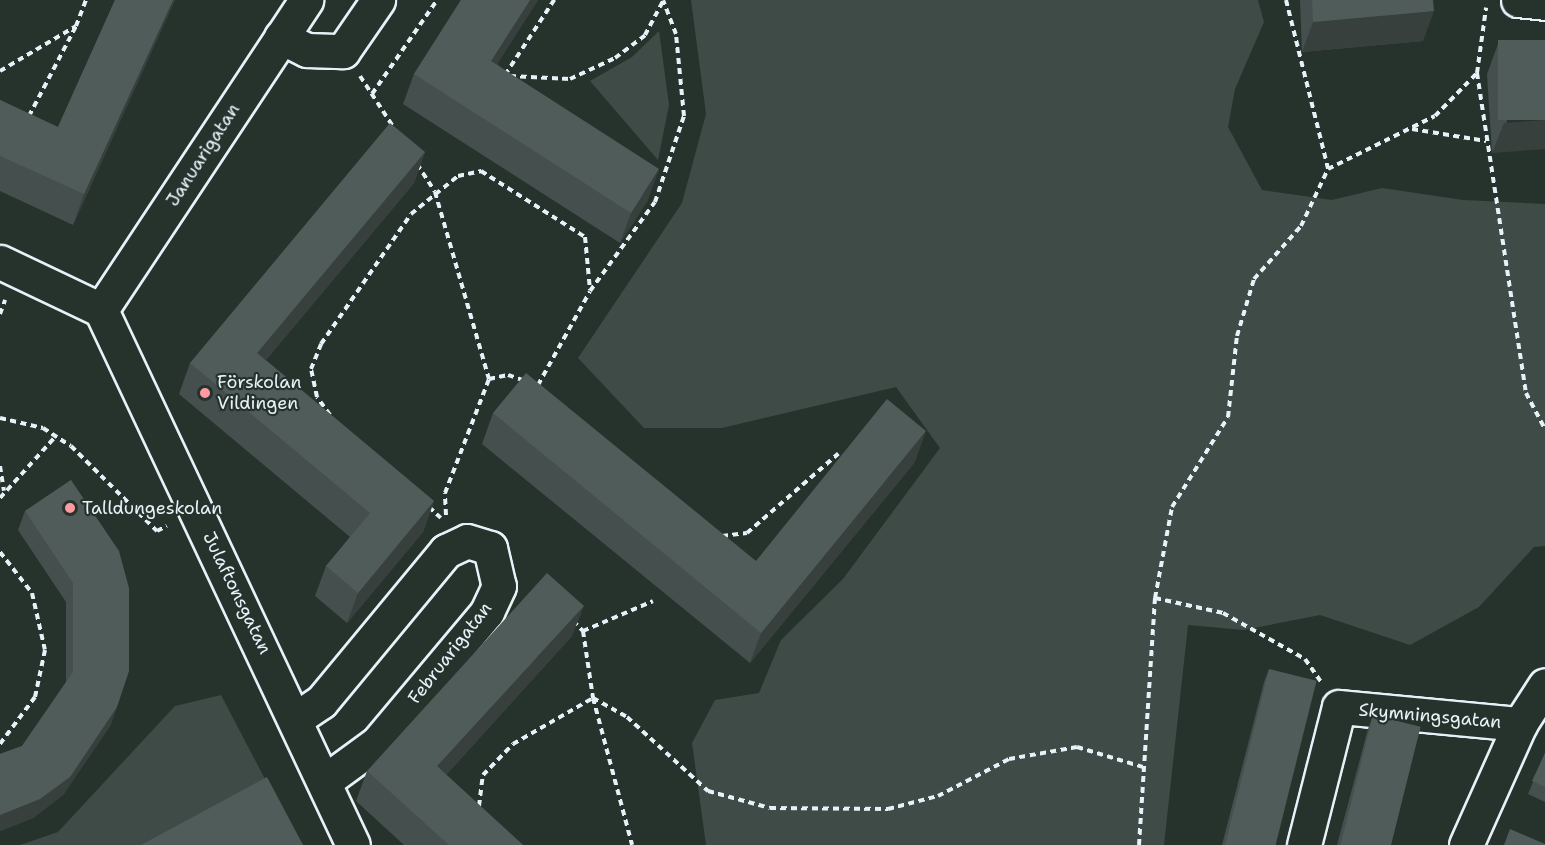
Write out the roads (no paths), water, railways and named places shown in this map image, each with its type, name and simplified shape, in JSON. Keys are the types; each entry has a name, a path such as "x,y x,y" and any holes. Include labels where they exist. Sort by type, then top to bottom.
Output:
{"street":[{"path":"290,13 307,50 343,51 378,0"},
{"path":"1518,0 1545,3"},
{"name":"Januarigatan","path":"101,310 290,13"},
{"path":"0,262 101,310"},
{"name":"Julaftonsgatan","path":"101,310 297,718 353,845"},
{"name":"Februarigatan","path":"297,718 321,702 446,551 467,541 490,548 499,586 487,612 377,743 325,781"},
{"path":"1466,845 1520,724 1545,685"},
{"name":"Skymningsgatan","path":"1304,845 1339,708 1520,724"}],"place":[{"name":"Förskolan Vildingen","path":"205,393"},
{"name":"Talldungeskolan","path":"70,508"}]}
